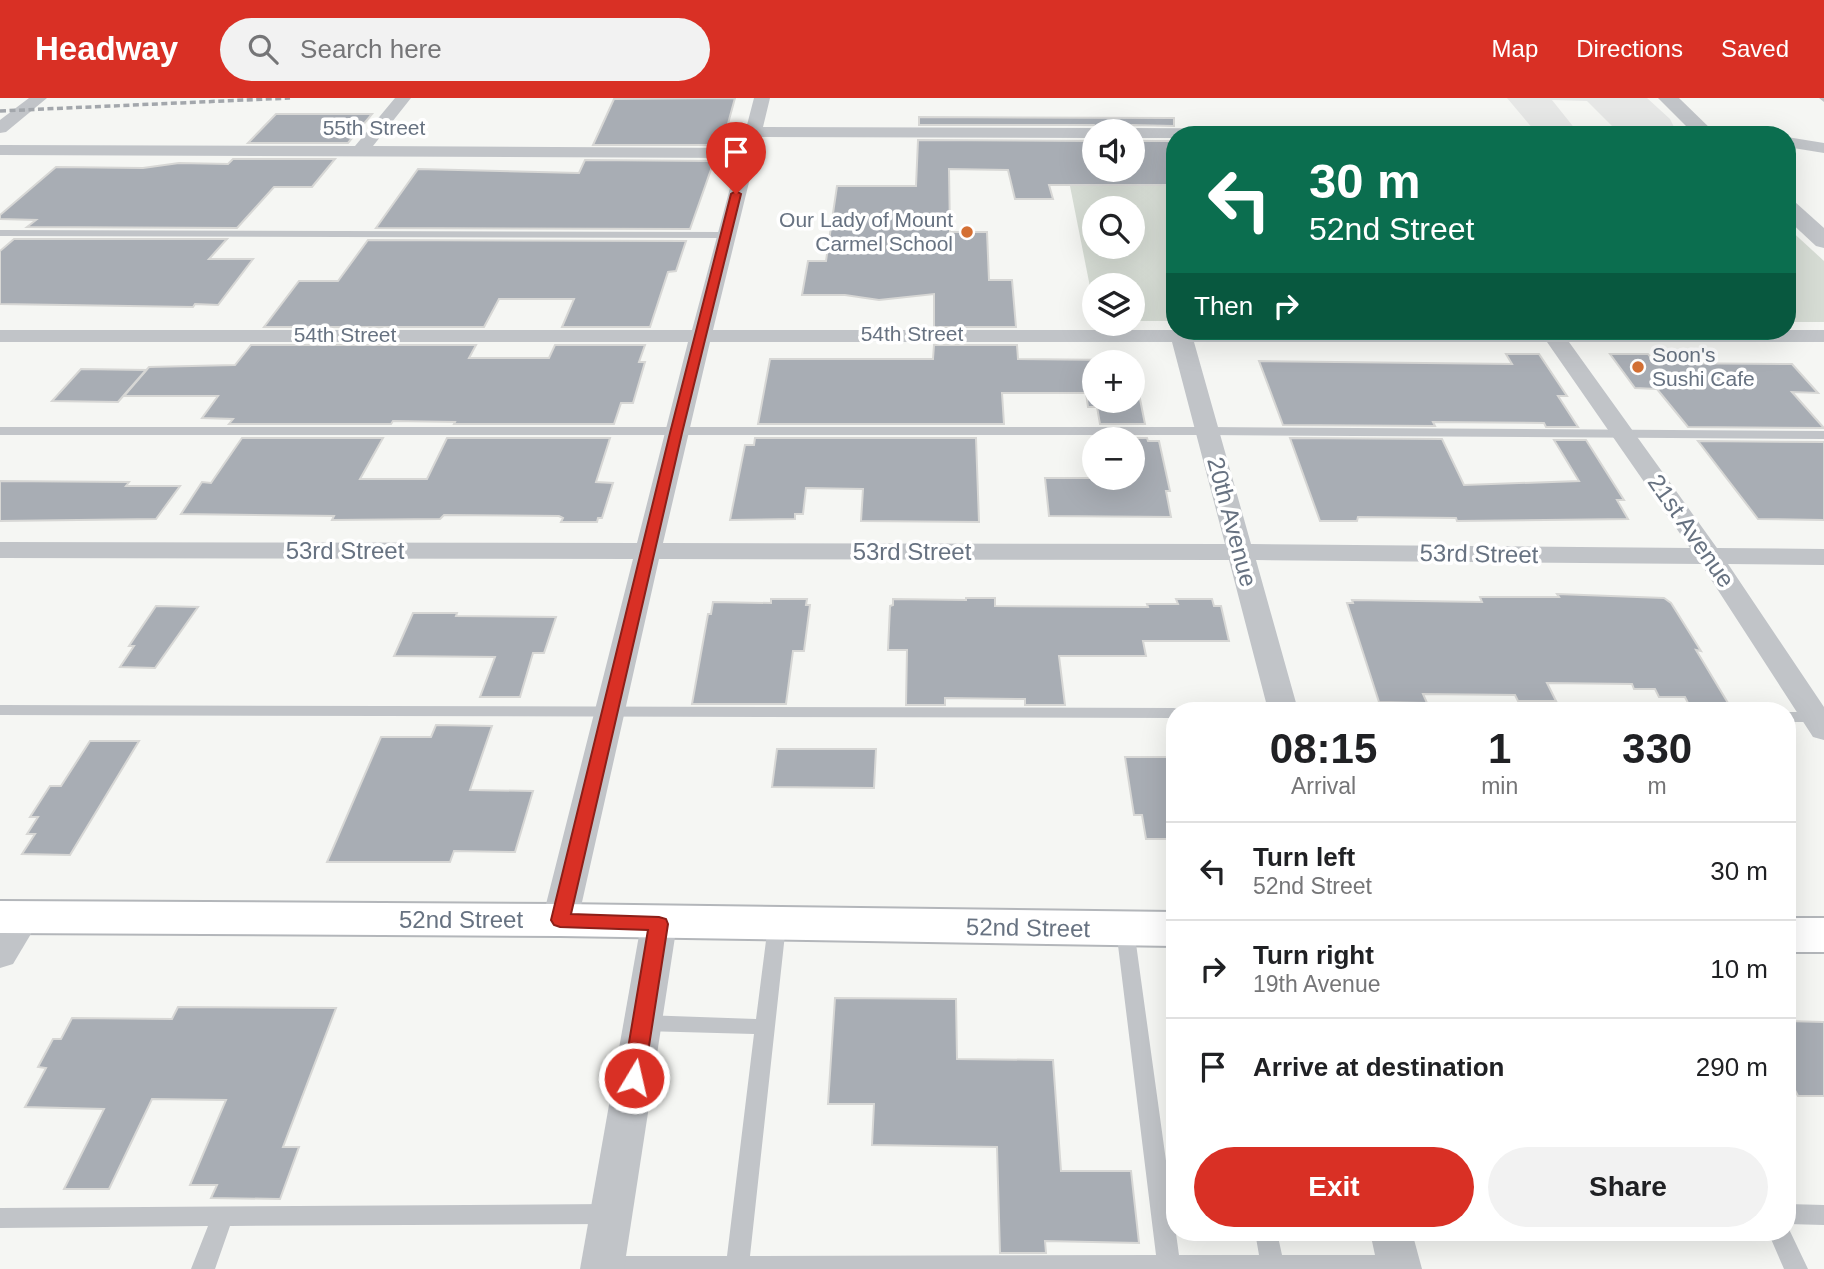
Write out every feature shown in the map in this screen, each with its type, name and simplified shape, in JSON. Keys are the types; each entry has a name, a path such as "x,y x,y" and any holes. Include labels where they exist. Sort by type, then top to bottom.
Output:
{"main road":[{"name":"52nd Street","path":"8,929 560,920 659,924 1166,929"},
{"path":"1796,935 1824,935"}],"street":[{"path":"0,128 39,98"},
{"path":"360,151 403,98"},
{"path":"560,920 676,433 762,98"},
{"path":"1668,98 1698,126"},
{"name":"55th Street","path":"0,150 360,151 1082,133"},
{"path":"1145,133 1166,133"},
{"path":"1796,143 1824,148"},
{"path":"1796,215 1824,241"},
{"name":"54th Street","path":"0,336 1166,334"},
{"name":"54th Street","path":"1796,335 1824,335"},
{"name":"20th Avenue","path":"1183,340 1281,702"},
{"name":"21st Avenue","path":"1557,340 1710,556 1821,721"},
{"name":"53rd Street","path":"0,550 1241,552 1824,558"},
{"path":"602,1267 659,924"}],"lane":[{"path":"0,233 725,235"},
{"path":"0,431 1208,431 1824,435"},
{"path":"0,710 1166,713"},
{"path":"1796,718 1821,721"},
{"path":"737,1266 777,925"},
{"path":"1125,929 1169,1265"},
{"path":"643,1023 765,1027"},
{"path":"0,1217 611,1214"},
{"path":"1796,1214 1824,1215"},
{"path":"203,1269 223,1216"},
{"path":"1268,1241 1272,1265"},
{"path":"1783,1241 1796,1269"},
{"path":"602,1267 1272,1265 1396,1255"}],"shaded area":[{"path":"1507,98 1647,98 1670,119 1674,126 1612,126 1587,101 1552,100 1573,126 1531,126"},
{"path":"1070,186 1166,186 1166,321 1145,321 1145,273 1087,273 1084,259 1145,259 1145,196 1082,196 1082,246"},
{"path":"1796,235 1824,261 1824,322 1796,322"}],"building":[{"path":"735,98 726,131 723,131 719,145 593,145 614,99"},
{"path":"276,114 372,114 348,143 248,143"},
{"path":"919,117 1174,118 1174,126 1145,125 1145,119 1082,119 1082,125 919,125"},
{"path":"918,140 1082,141 1082,182 1145,182 1145,141 1166,141 1166,185 1049,185 1053,199 1015,199 1008,170 949,169 950,232 987,232 989,280 1012,280 1016,327 934,327 934,294 879,300 845,295 802,295 808,261 826,261 837,186 916,186"},
{"path":"233,159 335,159 312,187 274,187 237,228 27,227 36,220 0,219 0,215 56,167 143,168 179,163 228,164"},
{"path":"585,160 714,161 690,229 376,228 418,169 579,173"},
{"path":"14,239 227,239 209,259 253,259 218,305 195,304 193,307 0,304 0,251"},
{"path":"368,240 686,241 676,271 668,272 650,327 562,327 574,299 499,299 484,327 264,327 299,281 338,281"},
{"path":"251,345 476,345 469,358 549,358 555,345 645,345 639,362 645,362 633,403 621,403 614,424 454,424 455,422 393,421 391,424 229,424 233,419 202,418 218,396 124,396 149,367 235,365"},
{"path":"934,345 1017,345 1018,359 1082,360 1082,393 1002,393 1004,424 758,424 770,359 933,359"},
{"path":"1506,354 1539,354 1567,396 1558,396 1578,427 1546,427 1544,423 1433,422 1435,426 1283,425 1259,361 1512,364"},
{"path":"1610,354 1648,354 1655,363 1792,364 1818,393 1792,392 1824,428 1688,427 1657,389 1635,388"},
{"path":"81,369 146,370 118,402 52,401"},
{"path":"1098,413 1143,413 1145,424 1100,424"},
{"path":"242,438 383,438 360,479 427,479 447,438 610,438 596,482 613,483 602,518 598,518 597,522 561,522 563,518 559,516 444,515 440,519 332,520 334,516 181,514 202,482 211,483"},
{"path":"755,438 976,438 979,522 861,521 863,489 806,488 803,514 795,514 795,519 730,520 745,445 754,445"},
{"path":"1145,438 1148,441 1159,441 1170,491 1166,491 1171,517 1049,516 1045,478 1082,478 1082,490 1145,490"},
{"path":"1290,438 1442,439 1464,485 1579,481 1554,440 1586,440 1624,500 1617,500 1628,519 1457,521 1456,518 1358,517 1357,521 1320,521"},
{"path":"1698,441 1824,442 1824,520 1758,519"},
{"path":"0,481 129,482 126,486 180,486 156,519 0,521"},
{"path":"1557,594 1664,598 1671,603 1701,651 1696,650 1727,702 1688,702 1685,697 1659,697 1655,689 1634,689 1632,684 1547,683 1556,701 1518,701 1515,695 1423,694 1427,702 1379,702 1347,603 1353,603 1352,600 1482,602 1480,597 1559,597"},
{"path":"995,598 995,606 1148,607 1147,604 1178,604 1176,599 1212,599 1214,606 1221,606 1229,641 1143,641 1146,656 1059,656 1065,705 1025,705 1025,699 945,698 945,705 906,705 907,650 888,650 890,606 893,605 893,599"},
{"path":"771,599 807,599 806,605 810,605 804,651 793,651 786,704 692,704 708,614 711,614 713,602 771,603"},
{"path":"156,606 198,607 155,668 120,667 134,646 129,646"},
{"path":"413,613 556,617 544,653 533,653 520,697 480,697 495,657 394,656"},
{"path":"436,725 492,726 470,790 533,791 515,852 454,851 450,862 327,862 381,737 431,737"},
{"path":"90,741 139,741 70,855 22,854 35,834 27,834 38,817 30,817 50,786 61,786"},
{"path":"777,749 876,749 874,788 772,787"},
{"path":"1125,757 1166,757 1166,839 1146,839 1142,815 1134,815"},
{"path":"835,998 956,999 957,1059 1053,1060 1061,1171 1131,1171 1139,1243 1045,1241 1046,1253 1000,1253 997,1147 872,1145 874,1104 828,1104"},
{"path":"178,1007 336,1008 283,1147 299,1147 280,1199 211,1198 217,1185 190,1185 226,1100 152,1099 109,1189 64,1189 104,1109 25,1107 46,1068 38,1067 53,1039 61,1039 72,1018 172,1019"},
{"path":"1796,1021 1824,1022 1824,1096 1798,1096"}],"railway":[{"path":"0,111 290,98"}],"place":[{"name":"Our Lady of Mount Carmel School","path":"967,232"},
{"name":"Soon's Sushi Cafe","path":"1638,367"}],"route":[{"path":"634,1078 659,924 560,920 736,194"}]}
